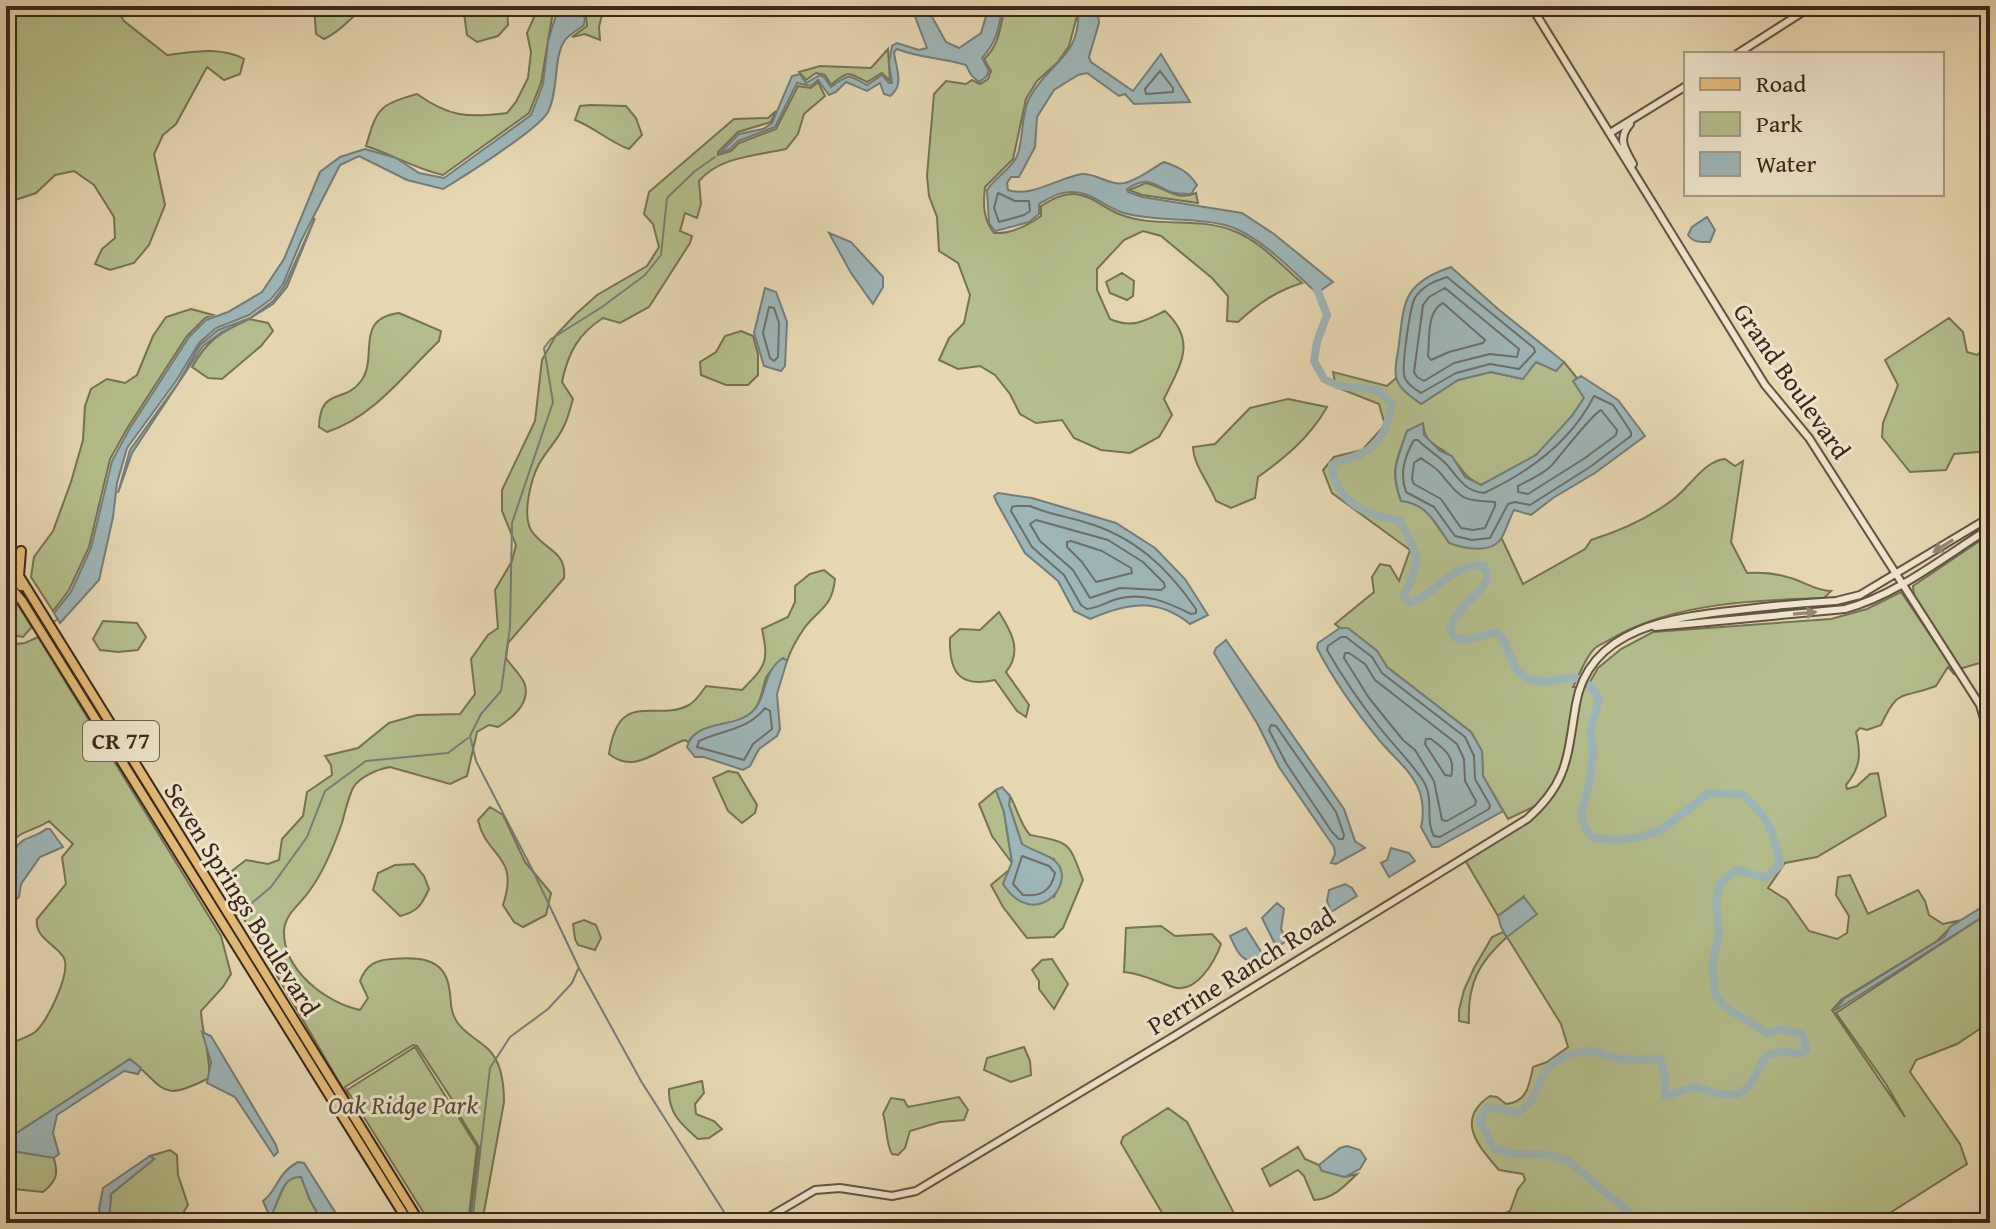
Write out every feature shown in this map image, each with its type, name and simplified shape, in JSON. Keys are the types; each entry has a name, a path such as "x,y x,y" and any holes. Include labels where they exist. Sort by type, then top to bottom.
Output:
{"main road":[{"path":"8,560 21,551 20,577"},
{"name":"Seven Springs Boulevard","path":"8,560 30,595 36,613"},
{"path":"6,572 30,595"},
{"name":"Seven Springs Boulevard","path":"6,582 36,613 145,799 219,909 240,934 268,988 289,1012 420,1223"},
{"name":"Seven Springs Boulevard","path":"53,641 212,888 226,928 266,984 409,1223"},
{"path":"145,799 156,807 202,881 212,888"}],"street":[{"name":"Grand Boulevard","path":"1531,6 1765,385 1809,438 1980,705 1990,740"},
{"path":"1740,52 1812,6"},
{"path":"1610,133 1684,87"},
{"path":"1636,117 1624,131 1622,140 1640,182"},
{"name":"Perrine Ranch Road","path":"759,1223 815,1190 840,1188 892,1196 916,1191 1169,1040 1527,819 1542,805 1564,773 1579,690 1590,669 1620,639 1684,616 1860,595 1990,517"},
{"name":"Perrine Ranch Road","path":"1643,629 1845,609 1875,598 1990,528"}],"green space":[{"path":"6,6 115,6 124,21 167,55 216,51 244,59 240,74 224,80 207,67 176,124 163,135 154,154 165,205 149,245 134,263 110,270 95,264 102,249 115,238 114,217 94,185 74,171 55,175 36,193 6,203"},
{"path":"314,6 367,6 324,39 316,34"},
{"path":"467,6 507,6 508,25 498,36 477,42 467,35 464,13"},
{"path":"539,6 554,6 541,83 529,113 443,175 366,146 381,110 395,101 417,94 459,114 507,113 528,78 531,52 527,33"},
{"path":"577,6 604,6 599,27 600,40 585,34 572,37 587,26 586,16"},
{"path":"1005,6 1076,6 1077,16 1069,46 1058,62 1037,81 1026,99 1013,159 985,187 985,211 994,233 1013,231 1030,223 1041,216 1041,206 1057,197 1081,195 1133,218 1206,224 1234,231 1261,247 1302,283 1268,298 1238,322 1227,321 1228,296 1212,278 1161,236 1143,231 1124,240 1097,269 1097,290 1110,319 1132,324 1165,311 1181,333 1183,344 1180,364 1164,399 1172,415 1159,437 1130,453 1101,450 1074,438 1062,420 1036,423 1020,414 995,375 980,366 958,369 939,360 949,338 964,323 970,295 958,263 939,251 937,217 929,196 927,176 934,94 946,81 966,84 972,80 980,84 988,79 991,71 984,59 996,41"},
{"path":"888,49 890,81 882,73 867,82 848,74 831,85 825,75 816,73 806,80 799,72 820,66 871,68"},
{"path":"818,82 825,96 804,114 798,134 786,149 717,166 699,181 701,204 697,218 685,213 680,231 692,236 690,243 649,307 620,323 603,318 587,331 571,353 562,382 573,399 570,410 561,433 536,470 527,506 531,530 558,556 564,578 508,643 506,658 525,685 522,704 514,715 498,727 489,725 477,732 467,776 450,784 390,767 360,780 351,792 324,867 285,925 286,945 299,971 321,992 360,1010 368,998 360,981 372,964 411,958 428,961 442,970 449,987 454,1017 493,1055 503,1089 504,1102 482,1223 470,1223 479,1147 417,1046 413,1045 345,1087 349,1099 223,883 228,874 246,860 268,864 279,860 282,839 303,816 307,792 332,775 331,765 325,756 358,748 389,723 417,715 460,714 475,694 471,659 488,635 498,628 495,590 512,561 516,545 502,511 502,490 535,421 542,360 556,335 597,295 647,266 659,247 653,224 644,214 649,192 734,119 768,118 776,111 771,122 738,132 718,155 776,129 798,86 811,88"},
{"path":"580,106 626,106 636,118 642,135 629,149 575,120"},
{"path":"1146,183 1177,195 1196,193 1198,203 1142,195 1129,190"},
{"path":"1122,273 1134,281 1133,296 1127,300 1110,293 1106,282"},
{"path":"191,309 213,315 205,318 187,336 110,459 89,547 69,590 53,611 31,577 34,557 53,531 71,482 83,440 85,406 91,389 107,379 125,383 137,375 153,336 166,317"},
{"path":"399,313 441,331 439,341 388,393 360,416 327,432 319,427 320,414 329,400 355,388 361,381 376,323"},
{"path":"1949,318 1963,332 1967,352 1977,355 1990,345 1990,451 1954,454 1946,470 1910,472 1882,437 1883,423 1898,385 1885,360"},
{"path":"249,319 268,323 273,331 261,346 222,379 208,378 192,367 216,337"},
{"path":"741,331 753,336 758,354 758,375 748,385 726,385 701,375 700,362 716,352 725,336"},
{"path":"1536,362 1556,370 1564,362 1577,378 1574,381 1584,398 1548,445 1508,472 1481,485 1430,441 1423,424 1407,431 1395,473 1401,501 1425,510 1449,540 1458,544 1488,546 1502,539 1523,584 1585,549 1591,540 1633,524 1662,507 1717,461 1725,459 1735,466 1743,461 1731,542 1747,573 1793,578 1831,591 1824,598 1742,602 1686,611 1633,628 1597,646 1573,687 1578,687 1564,756 1553,785 1527,816 1533,807 1508,819 1483,776 1482,752 1471,732 1387,667 1377,651 1348,629 1335,624 1374,592 1372,577 1380,564 1390,566 1399,581 1410,550 1332,493 1323,470 1334,457 1362,450 1385,425 1379,404 1336,387 1333,372 1387,386 1396,378 1403,389 1421,404 1458,380 1491,372 1522,379"},
{"path":"1288,399 1327,407 1297,446 1258,477 1255,498 1231,508 1216,501 1196,461 1193,447 1215,444 1250,408"},
{"path":"1990,534 1990,660 1959,669 1924,617 1913,586"},
{"path":"824,570 835,579 828,601 805,627 787,661 783,658 770,672 751,713 736,721 702,730 688,742 685,740 637,761 619,760 609,754 614,733 630,714 676,710 689,705 706,686 742,690 764,663 762,629 788,617 795,602 795,586 810,574"},
{"path":"1901,592 1955,672 1948,667 1936,686 1897,699 1881,725 1867,730 1860,728 1856,732 1858,760 1847,789 1857,786 1870,774 1878,773 1886,816 1817,857 1785,863 1768,888 1787,900 1809,931 1837,939 1847,933 1849,916 1836,895 1838,877 1850,875 1868,914 1918,890 1929,915 1943,924 1957,921 1937,941 1842,999 1832,1010 1905,1117 1886,1084 1836,1013 1990,912 1990,1022 1957,1044 1916,1060 1910,1072 1960,1144 1967,1164 1874,1223 1484,1223 1510,1211 1525,1180 1523,1174 1499,1170 1484,1152 1474,1133 1473,1114 1490,1096 1506,1104 1519,1100 1528,1087 1533,1067 1547,1062 1568,1047 1561,1024 1507,937 1477,975 1470,997 1469,1023 1459,1021 1464,990 1474,968 1492,937 1503,932 1506,936 1523,897 1498,916 1465,860 1524,824 1549,801 1559,787 1569,762 1583,687 1587,687 1598,668 1621,649 1653,632 1831,619 1867,609"},
{"path":"6,596 14,599 32,627 23,637 6,634"},
{"path":"999,612 1011,634 1014,649 1006,672 1029,705 1026,717 1017,711 995,680 973,682 965,679 959,675 952,660 950,638 960,629 980,630"},
{"path":"103,621 137,623 146,637 138,650 100,650 93,639"},
{"path":"38,637 221,936 231,974 201,1011 209,1078 172,1091 158,1085 130,1059 6,1140 6,1045 40,1027 61,986 64,958 42,936 37,919 66,884 62,857 73,844 49,821 17,837 6,858 6,645 25,643"},
{"path":"728,771 738,773 757,805 755,813 742,823 728,811 713,778"},
{"path":"996,790 1004,812 1012,863 992,836 979,804"},
{"path":"1010,796 1030,835 1066,846 1083,880 1063,928 1054,937 1027,938 1003,907 991,885 1009,870 1003,884 1054,897 1057,890 1054,859 1022,844 1009,805"},
{"path":"490,807 503,815 525,862 551,893 546,915 523,927 514,922 503,905 507,888 505,866 482,832 478,820"},
{"path":"414,864 424,876 429,889 419,907 400,916 373,890 378,873 395,865"},
{"path":"584,920 596,925 601,938 595,950 578,945 575,939 573,924"},
{"path":"1161,926 1175,936 1212,934 1221,944 1203,975 1189,986 1173,987 1124,972 1126,928"},
{"path":"1052,959 1068,984 1054,1009 1039,989 1039,981 1032,970 1042,960"},
{"name":"Oak Ridge Park","path":"415,1047 477,1147 468,1223 430,1223 347,1090"},
{"path":"1024,1047 1030,1061 1031,1075 1011,1082 984,1070 987,1058"},
{"path":"702,1081 704,1093 695,1104 696,1114 714,1121 722,1129 709,1138 698,1139 673,1111 669,1089"},
{"path":"959,1097 968,1110 964,1120 940,1122 910,1131 905,1148 898,1155 892,1154 883,1114 891,1098 904,1100 908,1107"},
{"path":"1168,1108 1187,1122 1239,1223 1168,1223 1121,1143 1123,1137"},
{"path":"6,1147 12,1151 53,1156 56,1176 43,1192 6,1191"},
{"path":"1298,1147 1305,1159 1319,1165 1322,1171 1345,1177 1357,1174 1338,1191 1314,1200 1304,1176 1298,1170 1270,1186 1262,1169"},
{"path":"170,1150 177,1155 178,1175 188,1205 177,1223 109,1223 111,1194 154,1159 150,1156"},
{"path":"301,1177 323,1223 272,1223 270,1217 286,1182"}],"water":[{"path":"567,6 574,6 585,18 584,25 561,47 548,112 531,130 500,152 443,189 407,180 359,156 340,165 283,284 271,299 249,315 216,328 199,343 176,381 127,448 117,483 99,580 60,623 54,613 71,592 91,548 112,461 130,428 189,337 206,320 228,312 262,292 284,259 320,172 340,157 365,149 396,158 419,173 444,178 531,115 543,84 548,41 556,15"},
{"path":"911,6 926,6 946,42 959,48 981,33 989,6 1003,6 994,40 982,58 989,71 986,77 979,82 966,65 897,49 894,52 898,82 890,96 884,94 880,83 867,91 846,82 829,95 818,80 811,86 797,83 775,127 738,141 719,154 739,134 763,129 772,123 792,76 800,74 806,83 820,75 831,87 849,77 867,85 882,75 892,83 889,62 892,46 897,43 919,50 927,48"},
{"path":"1078,6 1097,6 1099,23 1089,57 1091,62 1133,91 1161,54 1190,102 1134,104 1125,94 1119,96 1087,73 1078,75 1054,90 1037,117 1035,147 1019,177 1011,177 1007,183 1008,190 1035,190 1082,174 1125,183 1164,162 1183,170 1194,180 1197,185 1191,194 1173,193 1145,182 1127,189 1128,192 1242,213 1274,234 1333,282 1317,293 1267,248 1234,228 1208,222 1124,213 1080,193 1055,195 1039,204 1039,214 1029,222 995,231 989,223 987,190 1016,158 1027,104 1038,85 1070,48 1078,23"},
{"path":"1707,217 1715,230 1710,242 1698,242 1688,235 1692,227"},
{"path":"315,218 287,287 273,304 249,319 222,332 203,346 132,453 118,493 130,450 178,383 200,345 218,330 250,318 273,301 285,285"},
{"path":"829,233 851,242 883,277 883,287 873,304 851,273"},
{"path":"1451,267 1564,362 1556,371 1536,362 1523,379 1491,372 1458,380 1421,404 1406,392 1397,380 1395,369 1405,305 1415,287 1435,273"},
{"path":"765,288 776,292 787,322 785,366 781,371 764,366 754,333"},
{"path":"1581,376 1618,400 1645,436 1531,515 1514,510 1502,537 1495,544 1476,549 1449,543 1424,510 1401,501 1395,473 1407,431 1423,423 1424,435 1440,451 1452,456 1465,477 1481,485 1536,455 1572,416 1584,398 1573,381"},
{"path":"998,493 1032,498 1116,523 1155,548 1185,579 1208,615 1190,624 1177,615 1153,606 1128,606 1090,619 1074,611 1058,581 1025,553 997,503 994,496"},
{"path":"1340,628 1348,628 1377,651 1387,667 1471,732 1482,751 1483,776 1503,811 1438,847 1432,847 1421,827 1422,803 1416,783 1354,708 1317,648 1318,643"},
{"path":"1226,640 1344,809 1355,841 1365,848 1336,864 1331,863 1334,847 1279,767 1257,723 1214,653"},
{"path":"783,658 787,661 777,694 780,729 777,736 759,749 750,766 743,770 695,757 687,747 691,738 706,728 735,721 752,712 776,663"},
{"path":"1002,787 1010,796 1009,805 1022,844 1055,861 1061,870 1062,880 1058,890 1040,904 1028,904 1015,898 1003,884 1012,862 1004,812 996,790"},
{"path":"50,829 63,847 40,857 21,884 19,897 6,907 14,890 12,856 15,849 21,842"},
{"path":"1391,848 1409,853 1415,861 1389,877 1381,863 1387,860"},
{"path":"1345,884 1357,896 1331,912 1327,901 1329,890"},
{"path":"1524,897 1537,914 1507,937 1498,916"},
{"path":"1990,902 1990,912 1833,1012 1844,999 1944,937 1950,927"},
{"path":"1277,903 1284,909 1281,929 1285,942 1280,945 1274,942 1262,918"},
{"path":"1246,928 1263,955 1258,962 1243,958 1230,936"},
{"path":"202,1032 211,1036 276,1145 278,1152 274,1156 235,1097 207,1083 211,1062"},
{"path":"130,1059 141,1068 138,1074 124,1071 57,1115 53,1133 59,1154 54,1158 12,1151 6,1147 6,1140"},
{"path":"1347,1146 1360,1150 1366,1159 1360,1169 1345,1177 1322,1171 1319,1165"},
{"path":"150,1156 154,1159 111,1194 109,1223 102,1223 99,1209 103,1188"},
{"path":"298,1162 304,1163 342,1223 323,1223 301,1177 294,1178 285,1186 270,1217 263,1201 285,1172"}],"waterway":[{"path":"715,157 667,198 661,255 645,275 551,339 544,348 553,402 512,523 510,627 501,691 481,714 470,736 476,761 580,970 641,1081 731,1223"},
{"path":"1315,284 1327,315 1314,361 1324,379 1339,386 1378,390 1392,404 1386,426 1375,444 1358,455 1332,465 1339,489 1365,511 1399,520 1416,558 1413,575 1403,595 1409,603 1462,569 1484,566 1488,576 1484,584 1453,621 1450,630 1455,638 1466,640 1497,632 1521,675 1538,681 1575,678 1591,687 1599,699 1591,728 1593,753 1590,781 1581,814 1585,828 1593,838 1637,838 1661,830 1709,793 1742,794 1758,810 1772,834 1780,865 1766,878 1737,870 1720,883 1716,902 1719,934 1712,967 1716,996 1725,1007 1767,1033 1780,1029 1802,1034 1807,1049 1800,1054 1782,1051 1766,1056 1750,1085 1738,1095 1719,1094 1696,1087 1665,1096 1665,1078 1660,1059 1625,1059 1590,1051 1576,1053 1561,1058 1549,1067 1532,1100 1523,1109 1517,1113 1488,1106 1480,1121 1494,1148 1511,1154 1548,1155 1567,1160 1642,1223"},
{"path":"50,624 58,619"},
{"path":"234,918 271,887 307,837 325,791 366,761 448,753 468,738"},
{"path":"472,1223 490,1068 510,1037 548,1009 572,983 578,969"}]}
